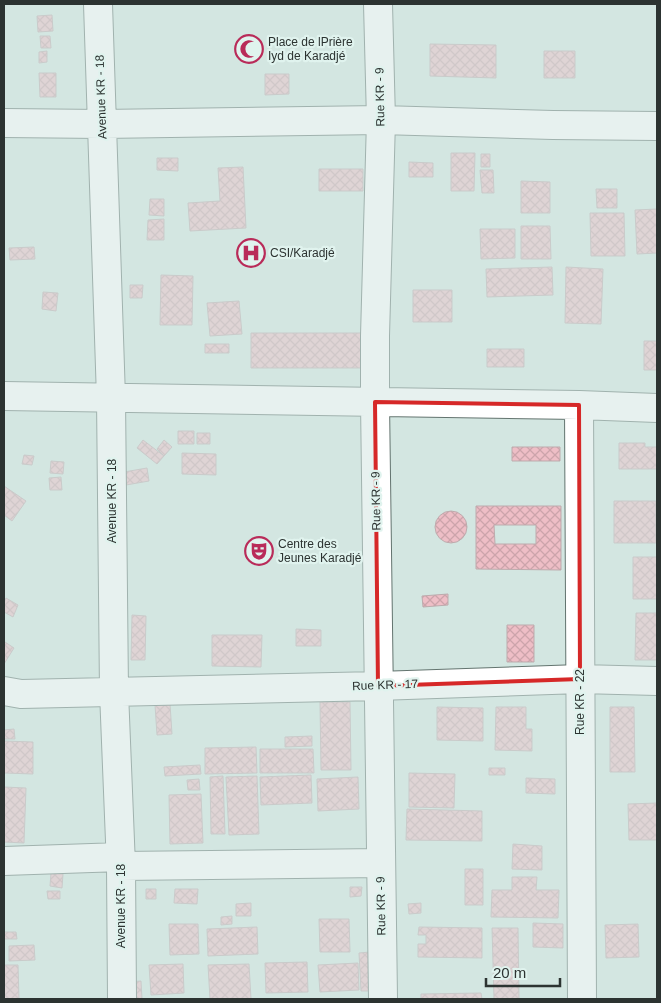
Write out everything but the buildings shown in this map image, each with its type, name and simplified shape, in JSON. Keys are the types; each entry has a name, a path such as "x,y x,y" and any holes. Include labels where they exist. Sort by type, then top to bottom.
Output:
{"street":[{"name":"Avenue KR - 18","path":"98,4 111,398 114,692 121,861 122,999"},
{"name":"Rue KR - 9","path":"378,4 381,120 375,402 382,999"},
{"path":"4,123 102,124 381,120 657,126"},
{"path":"4,396 578,405 657,408"},
{"name":"Rue KR - 22","path":"578,405 582,999"},
{"name":"Rue KR - 17","path":"4,691 21,694 378,686 580,679 657,681"},
{"path":"4,861 380,863"}],"highlighted area":[{"path":"375,402 579,405 580,679 378,686"}],"place":[{"name":"Place de lPrière Iyd de Karadjé","path":"249,49"},
{"name":"CSI/Karadjé","path":"251,253"},
{"name":"Centre des Jeunes Karadjé","path":"259,551"}]}
